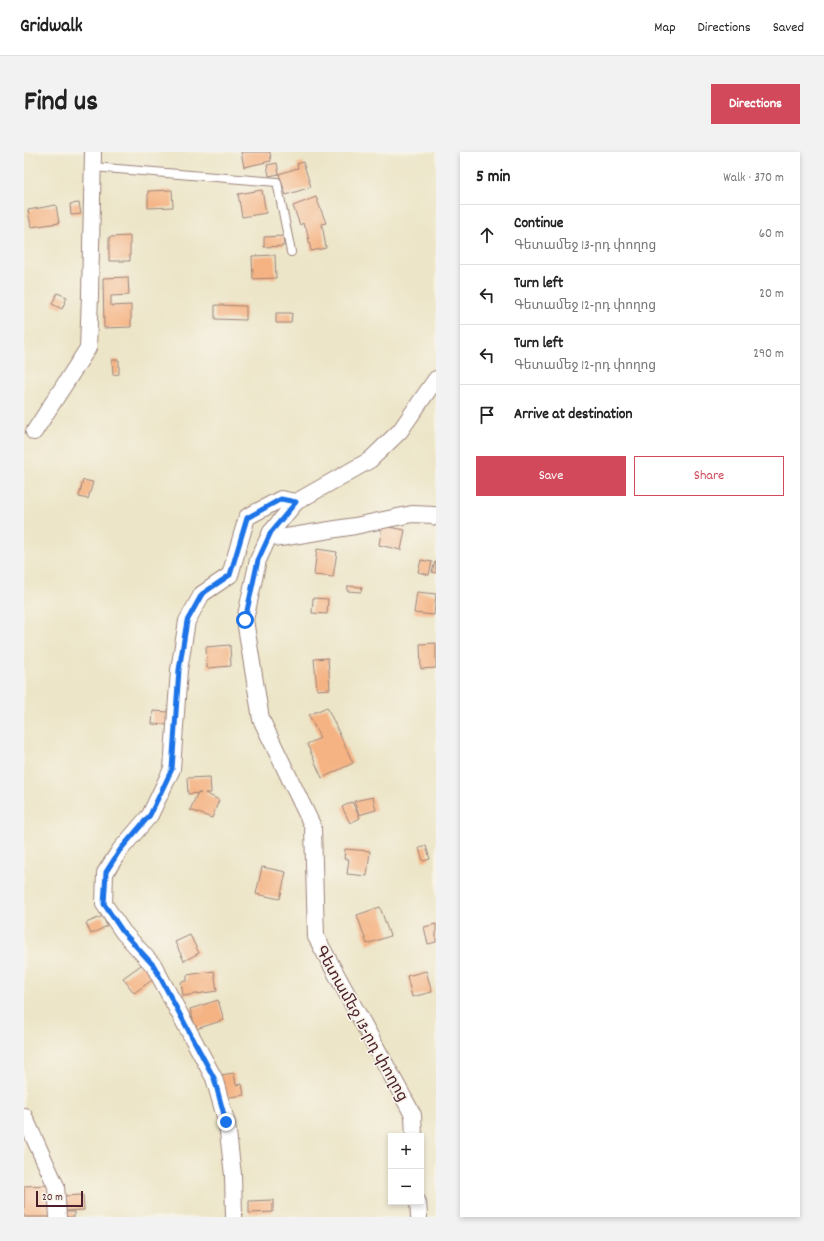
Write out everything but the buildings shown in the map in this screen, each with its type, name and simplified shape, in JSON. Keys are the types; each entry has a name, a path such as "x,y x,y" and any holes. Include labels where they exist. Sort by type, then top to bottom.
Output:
{"street":[{"path":"34,432 88,348 93,160"},
{"name":"Գետամեջ 13-րդ փողոց","path":"414,1133 412,1115 316,938 313,827 261,719 245,620 258,560 271,532 296,502 370,460 400,431 436,379"},
{"path":"234,1217 233,1175 227,1124 214,1078 154,966 123,932 104,904 106,872 120,850 150,815 172,769 179,670 187,621 202,594 230,575 247,518 281,499 296,502"},
{"path":"271,532 280,538 355,526 412,514 434,515 436,517"},
{"path":"24,1116 56,1186 58,1217"},
{"path":"418,1205 419,1217"}],"lane":[{"path":"93,160 277,182 291,252"}],"route":[{"path":"226,1122 214,1078 154,966 123,932 104,904 106,872 120,850 150,815 172,769 179,670 187,621 202,594 230,575 247,518 281,499 296,502 271,532 258,560 245,620"}]}
